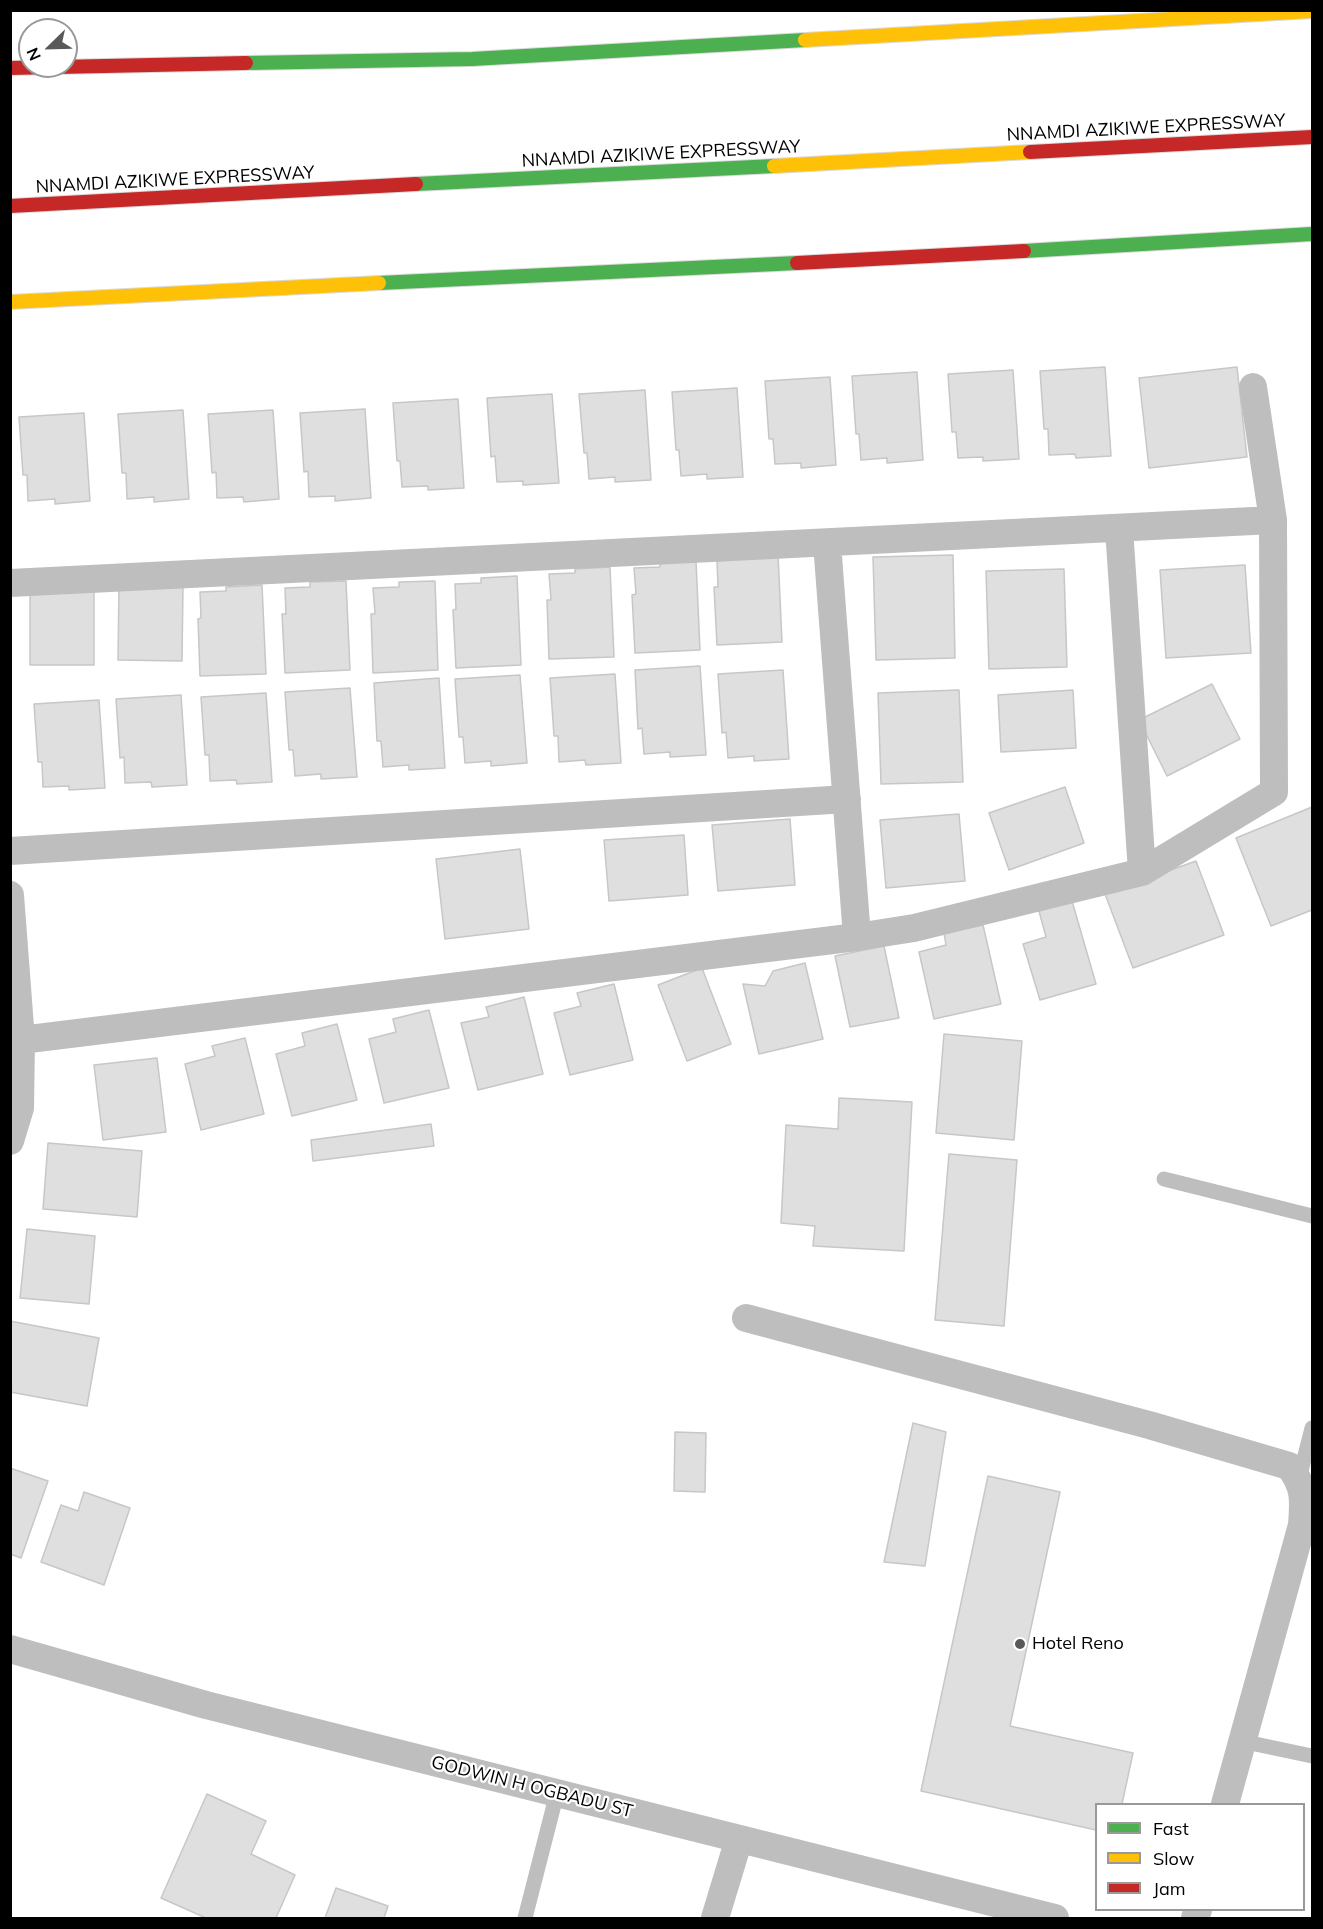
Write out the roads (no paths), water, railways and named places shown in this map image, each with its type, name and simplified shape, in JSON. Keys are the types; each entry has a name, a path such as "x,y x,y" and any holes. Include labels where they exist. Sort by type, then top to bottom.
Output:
{"highway":[{"path":"10,68 472,59 1312,11"},
{"name":"NNAMDI AZIKIWE EXPRESSWAY","path":"10,207 1312,137"},
{"path":"10,302 988,253 1312,234"}],"street":[{"path":"21,1040 857,937 914,928 1142,872 1274,792 1273,520 1253,387"},
{"path":"10,583 1273,520"},
{"path":"1119,528 1142,872"},
{"path":"827,543 857,937"},
{"path":"10,851 847,799"},
{"path":"10,895 14,995 21,1040 20,1108 10,1141"},
{"path":"746,1317 1289,1466 1299,1479 1304,1501 1302,1525 1224,1803"},
{"name":"GODWIN H OGBADU ST","path":"10,1649 206,1705 739,1839 982,1910 1055,1918"},
{"path":"715,1918 739,1839"}],"lane":[{"path":"1164,1179 1312,1216"},
{"path":"1299,1479 1312,1428"},
{"path":"1241,1741 1312,1756"},
{"path":"525,1918 557,1793"}],"place":[{"name":"Hotel Reno","path":"1020,1644"}]}
